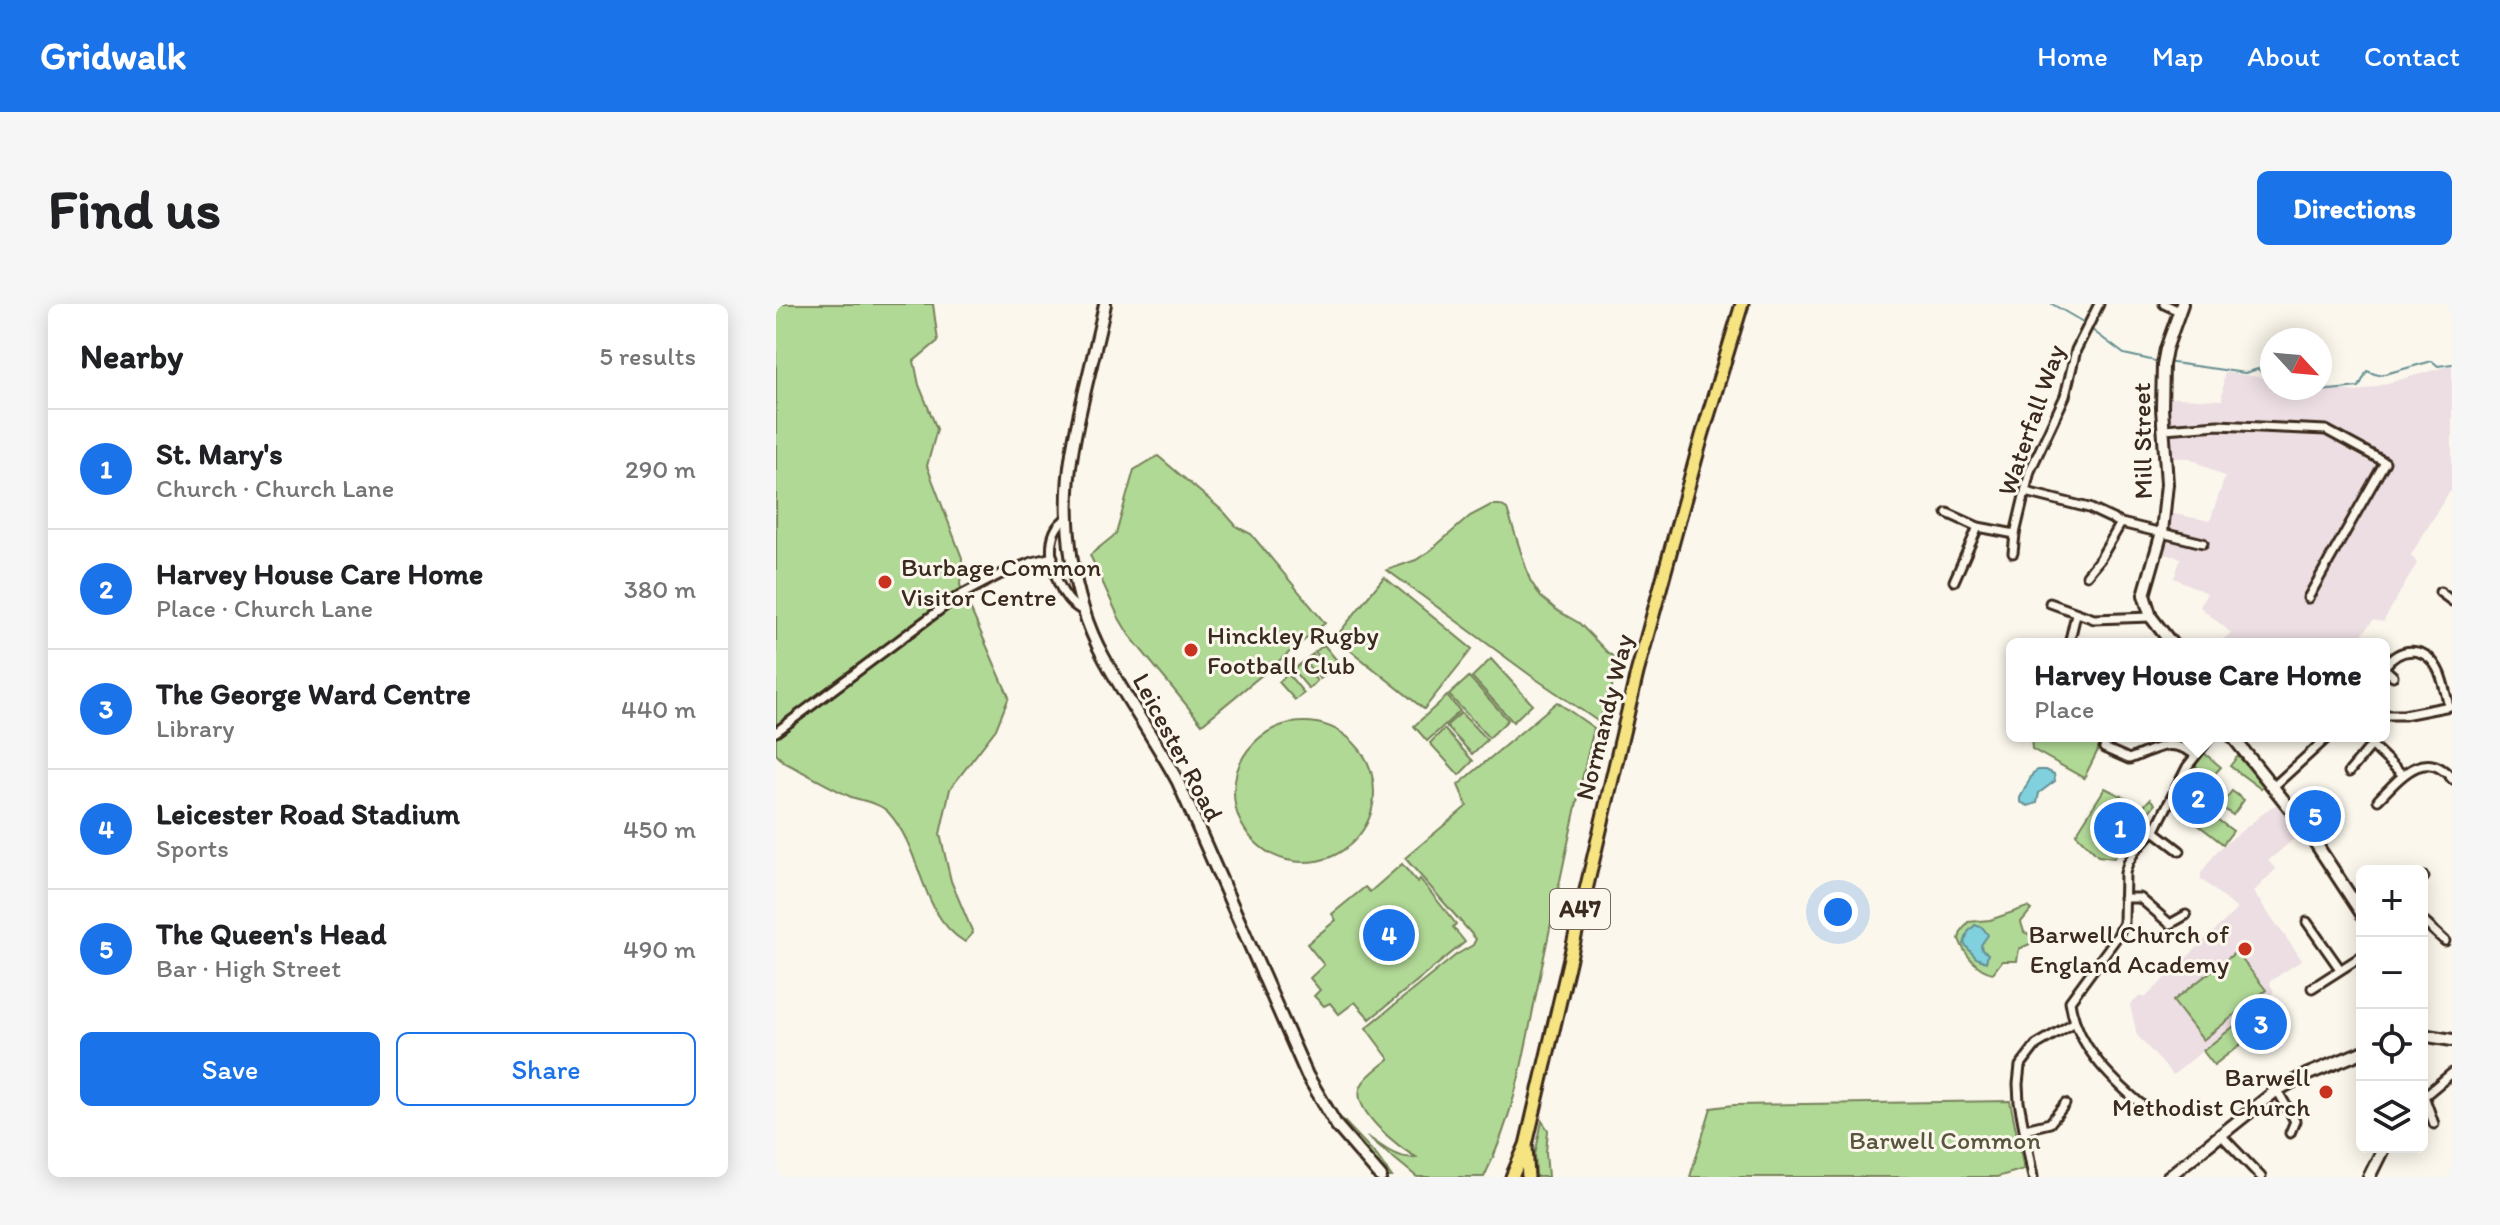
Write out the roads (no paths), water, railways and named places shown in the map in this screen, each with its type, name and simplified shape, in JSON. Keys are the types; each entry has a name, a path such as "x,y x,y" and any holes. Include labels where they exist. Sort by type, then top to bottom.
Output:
{"main road":[{"name":"Leicester Road","path":"1105,304 1072,454 1069,516 1074,570 1085,612 1102,654 1178,782 1314,1089 1337,1126 1381,1177"},
{"name":"Normandy Way","path":"1512,1177 1526,1145 1637,673 1742,304"},
{"name":"Mill Street","path":"2151,617 2144,595 2162,532 2167,484 2163,365 2181,308"},
{"path":"2151,617 2167,638"},
{"path":"2237,742 2356,897"},
{"path":"2428,1036 2452,1040"},
{"path":"2168,1177 2182,1172 2220,1134 2277,1090 2356,1054"},
{"name":"Normandy Way","path":"1526,1145 1528,1177"},
{"path":"2369,1177 2381,1153"}],"street":[{"name":"Waterfall Way","path":"2013,553 2030,471 2065,396 2076,350 2099,304"},
{"path":"2164,304 2181,308"},
{"path":"2164,429 2218,425 2326,430 2385,462 2308,598"},
{"path":"2026,492 2089,508 2121,523 2203,543"},
{"path":"1947,513 1978,527 2015,534"},
{"path":"1069,516 1057,526 1053,542 1056,576 1068,600 1085,612"},
{"path":"2087,575 2121,523"},
{"path":"1954,581 1978,527"},
{"path":"776,732 957,597 999,575 1053,557"},
{"path":"2440,592 2452,601"},
{"path":"2050,603 2094,619 2151,617"},
{"path":"2070,638 2076,614"},
{"path":"2390,659 2403,651 2418,652 2429,659 2440,672 2450,706 2390,715"},
{"path":"2390,673 2393,676"},
{"path":"2143,1106 2088,1050 2075,1022 2070,1001 2124,923 2128,863 2154,831 2195,755 2206,742"},
{"path":"2273,787 2322,742"},
{"path":"2367,742 2403,775"},
{"path":"2104,748 2129,759 2170,744 2182,745 2195,755"},
{"path":"2349,772 2371,746"},
{"path":"2378,800 2416,766 2437,766 2452,779"},
{"path":"2154,831 2180,851"},
{"path":"2124,898 2140,898 2168,928 2186,915"},
{"path":"2307,922 2340,969"},
{"path":"2428,925 2445,941"},
{"path":"2312,988 2356,960"},
{"path":"2033,1177 2018,1084 2023,1060 2043,1039 2075,1022"},
{"path":"2428,1093 2452,1073"},
{"path":"2277,1090 2295,1121 2290,1133"},
{"path":"2025,1129 2050,1123 2065,1104"},
{"path":"2428,1109 2434,1124"},
{"path":"2220,1134 2261,1177"}],"water":[{"path":"2038,770 2054,774 2055,781 2039,793 2037,803 2028,806 2020,802 2020,798 2033,773"},
{"path":"1975,925 1983,928 1988,935 1981,945 1988,954 1986,962 1976,958 1964,944 1968,932"}],"waterway":[{"path":"2052,304 2083,322"},
{"path":"2092,330 2124,354 2160,362"},
{"path":"2332,390 2359,387 2367,371 2380,375 2432,361 2438,366 2452,364"},
{"path":"2166,362 2245,373 2260,371"}],"place":[{"name":"Burbage Common Visitor Centre","path":"885,582"},
{"name":"Hinckley Rugby Football Club","path":"1191,650"},
{"name":"Harvey House Care Home","path":"2198,798"},
{"name":"The Queen's Head","path":"2315,816"},
{"name":"St. Mary's","path":"2120,828"},
{"name":"Leicester Road Stadium","path":"1389,935"},
{"name":"Barwell Church of England Academy","path":"2245,949"},
{"name":"The George Ward Centre","path":"2261,1024"},
{"name":"Barwell Methodist Church","path":"2326,1092"}],"park label":[{"name":"Barwell Common","path":"1945,1140"}]}
